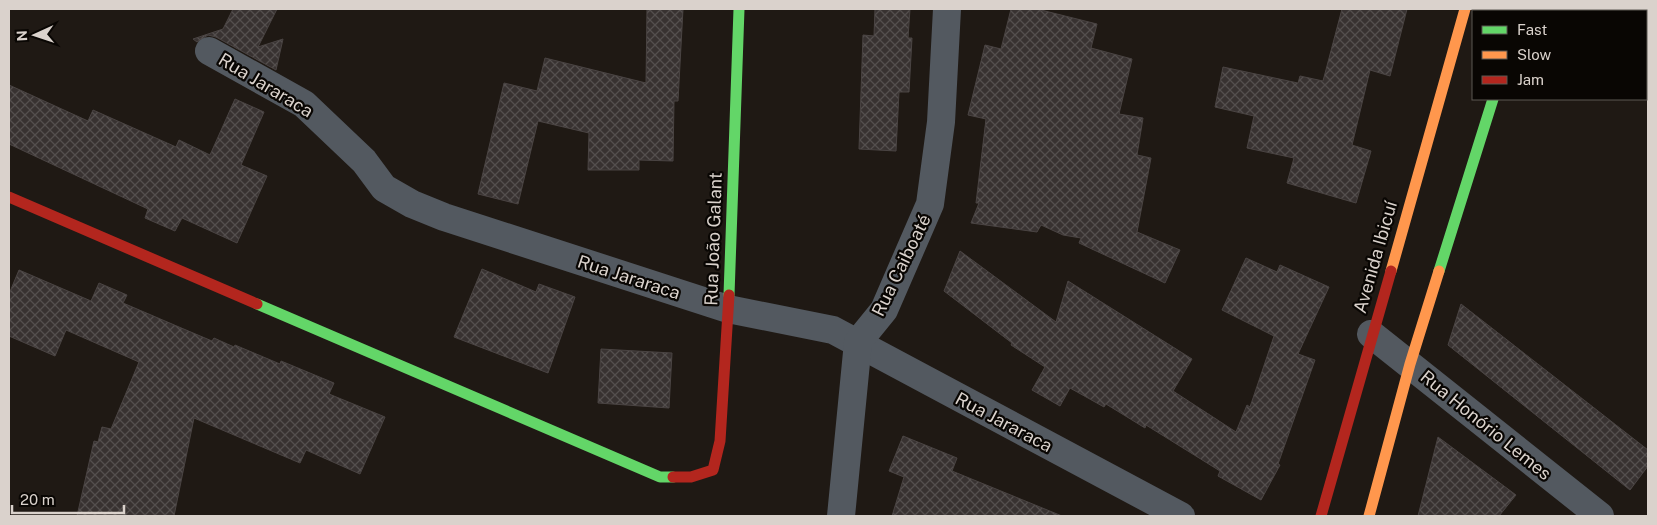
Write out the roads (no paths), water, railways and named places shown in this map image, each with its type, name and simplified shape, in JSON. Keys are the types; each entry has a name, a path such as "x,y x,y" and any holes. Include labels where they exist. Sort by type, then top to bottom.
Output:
{"street":[{"name":"Rua João Galant","path":"9,196 660,477 691,477 713,470 720,441 728,309 740,9"},
{"name":"Rua Caiboaté","path":"858,342 884,310 930,204 941,122 947,9"},
{"name":"Avenida Ibicuí","path":"1321,516 1371,334 1465,9"},
{"name":"Rua Jararaca","path":"209,51 304,104 364,161 384,188 412,204 444,217 728,309 833,330 1181,516"},
{"path":"1369,516 1410,364 1493,100"},
{"name":"Rua Honório Lemes","path":"1371,334 1600,516"},
{"path":"841,516 858,342"}]}
